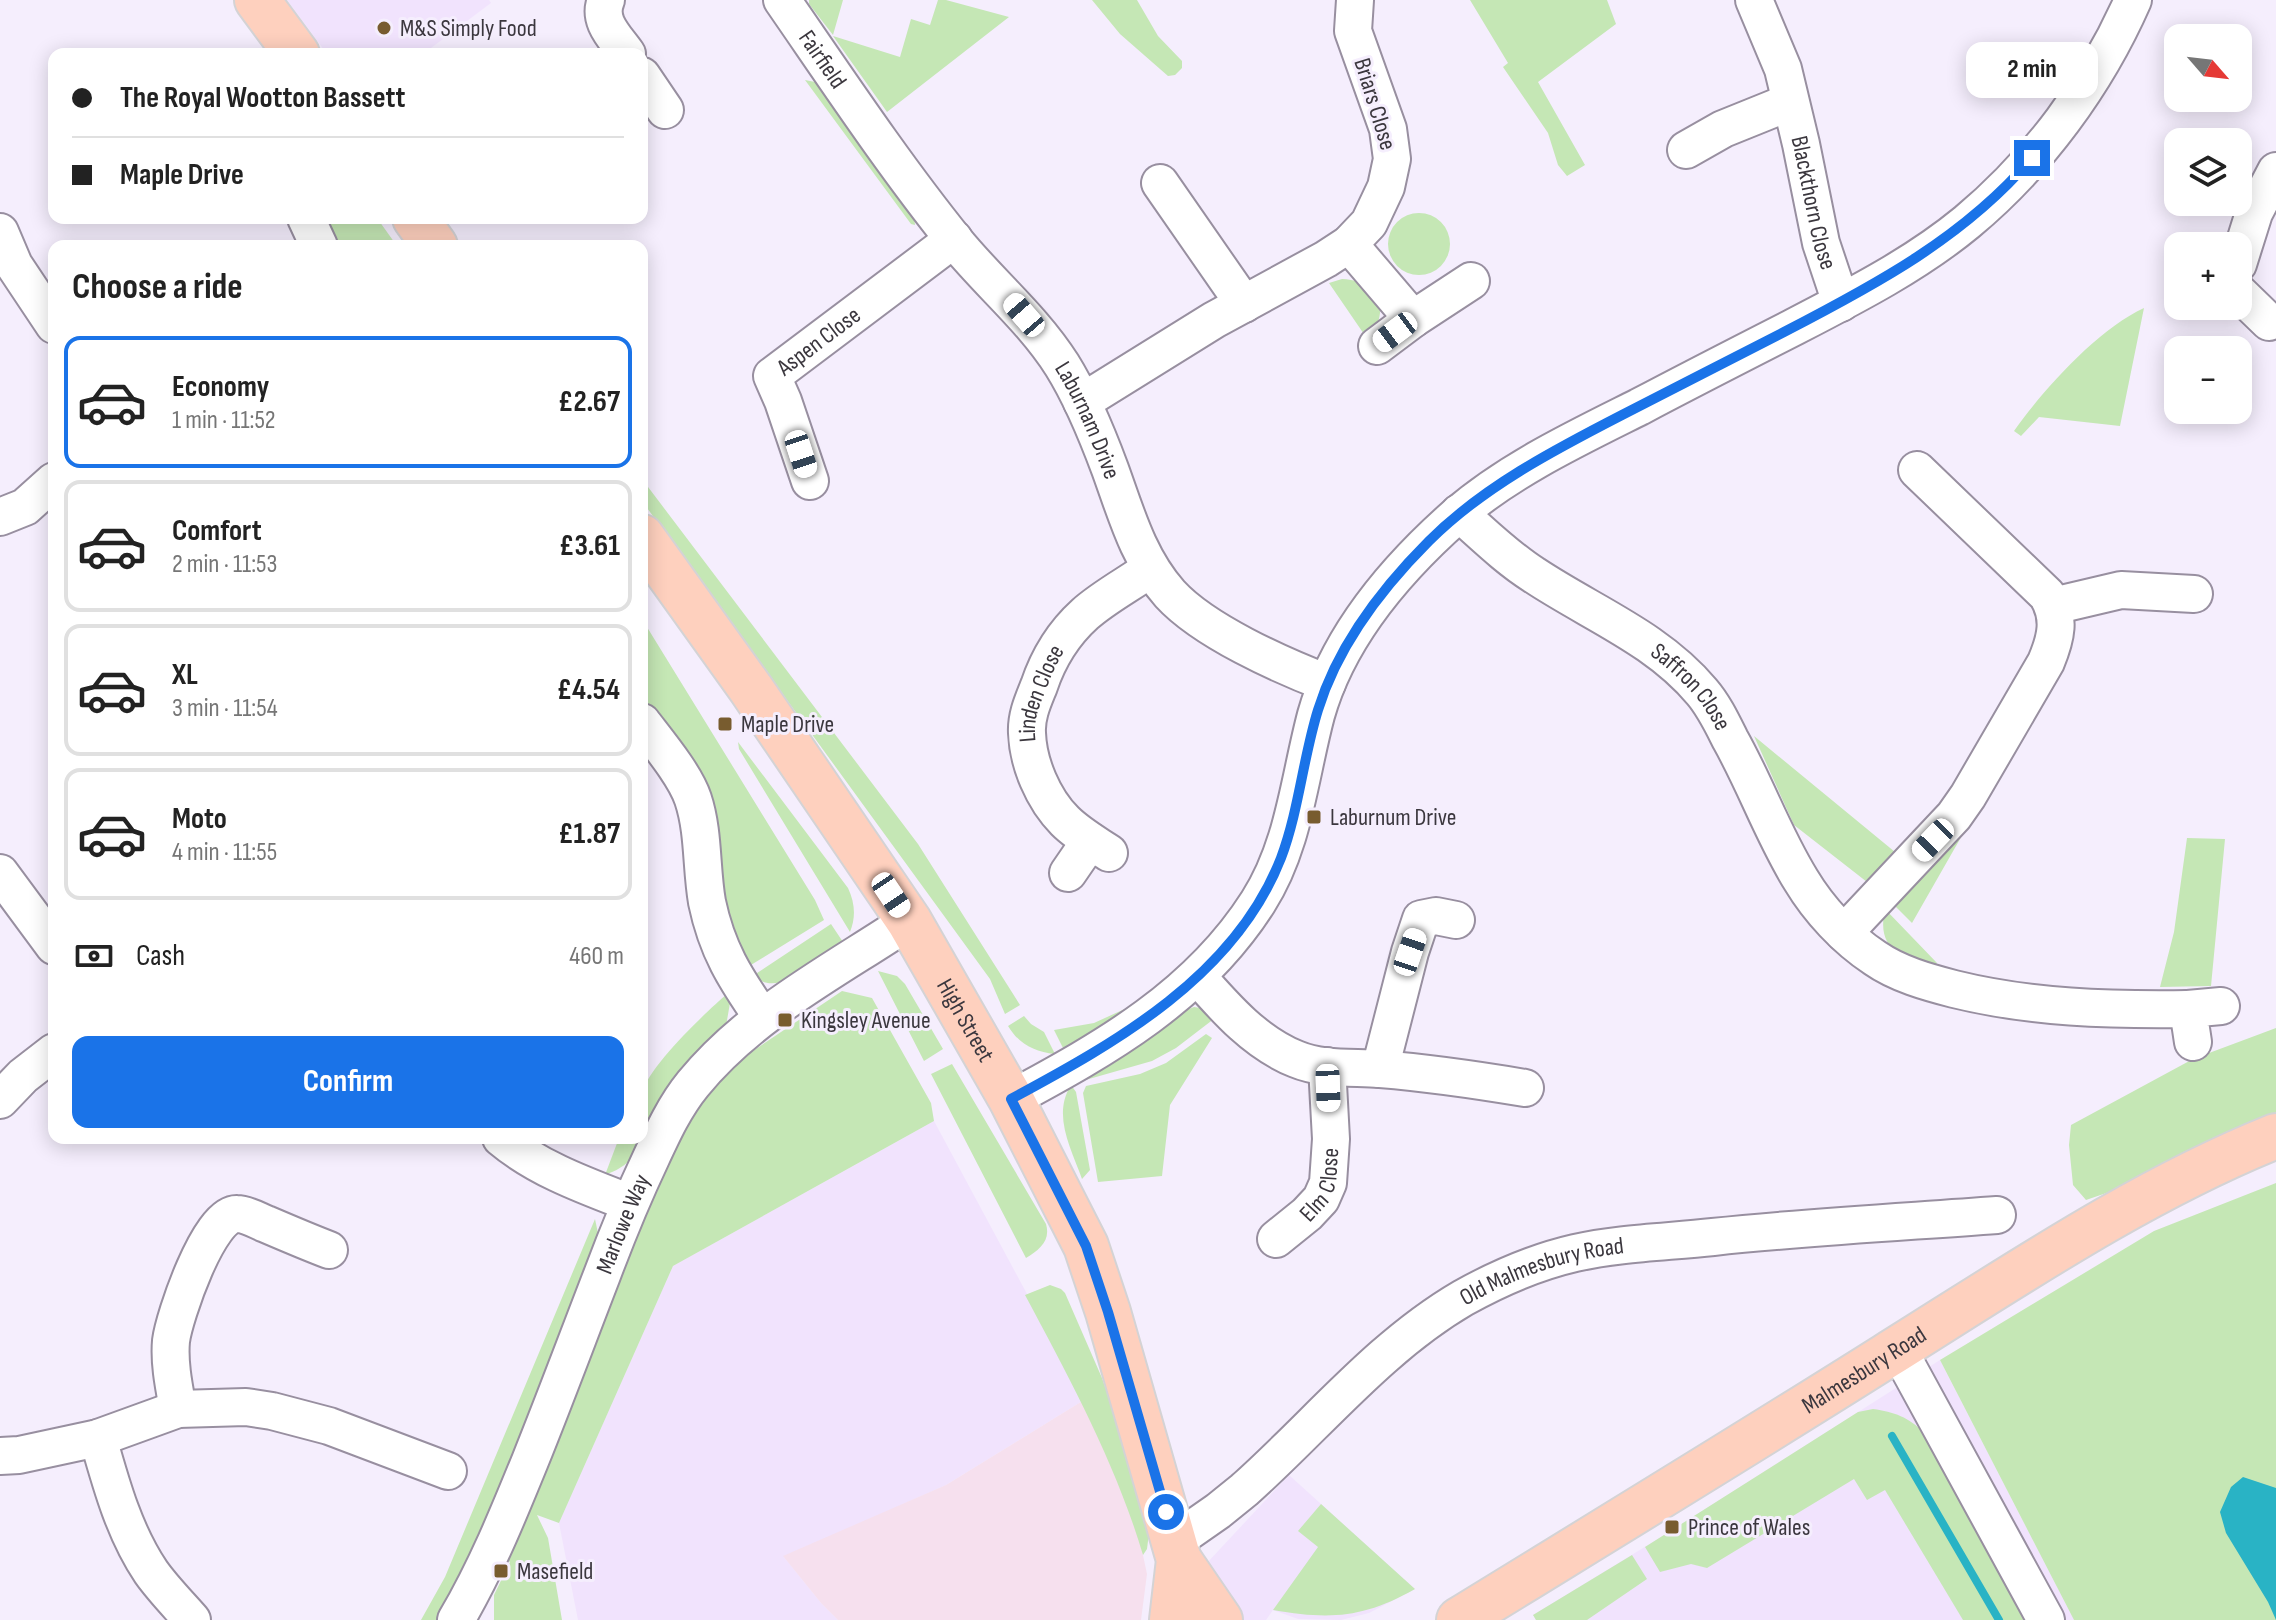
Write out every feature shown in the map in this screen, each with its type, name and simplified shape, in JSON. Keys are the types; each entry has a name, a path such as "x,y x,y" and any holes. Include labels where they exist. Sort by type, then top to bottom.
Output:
{"main road":[{"path":"257,0 293,48"},
{"name":"High Street","path":"648,545 751,689 909,921 1011,1099 1086,1246 1177,1550 1220,1620"},
{"name":"Malmesbury Road","path":"1459,1620 1951,1314 2202,1169 2276,1136"},
{"name":"High Street","path":"1172,1620 1177,1550"}],"street":[{"path":"606,0 602,18 623,48"},
{"name":"Fairfield","path":"782,0 865,120"},
{"name":"Briars Close","path":"1082,402 1214,320 1326,259 1360,234 1386,187 1392,159 1388,129 1353,31 1355,0"},
{"name":"Blackthorn Close","path":"1754,0 1783,69 1821,243 1841,303"},
{"path":"1011,1099 1068,1068 1170,1002 1228,945 1260,900 1280,859 1327,683 1348,642 1370,609 1428,542 1459,513 1528,467 1593,430 1841,303 1924,253 1967,222 2012,181 2052,135 2092,78 2133,0"},
{"path":"648,85 665,110"},
{"name":"Blackthorn Close","path":"1686,150 1723,129 1790,102"},
{"name":"Laburnam Drive","path":"865,120 974,264 1010,298 1062,365 1082,402 1150,569 1172,596 1197,617 1279,665 1327,683"},
{"path":"2248,232 2254,213 2276,171"},
{"path":"1160,183 1244,304"},
{"path":"0,232 14,265 48,316"},
{"name":"Aspen Close","path":"810,481 772,376 954,239"},
{"path":"1349,244 1413,319"},
{"path":"1377,346 1471,281"},
{"path":"2252,306 2269,322"},
{"path":"1844,933 1933,840 1968,796 2046,662 2054,643 2057,624 2053,606 2036,583 1917,470"},
{"path":"0,517 25,507 48,486"},
{"name":"Saffron Close","path":"1459,513 1531,573 1644,641 1704,694 1735,746 1801,881 1844,933 1875,959 1918,979 2026,1004 2201,1019"},
{"name":"Linden Close","path":"1068,873 1099,847 1062,818 1046,795 1032,766 1027,732 1029,711 1044,672 1065,636 1086,614 1150,569"},
{"path":"2053,606 2121,590 2194,594"},
{"path":"648,730 670,759 692,797 700,833 707,902 717,941 729,968 762,1017"},
{"path":"0,873 48,938"},
{"path":"1380,1069 1421,919 1436,916 1456,920"},
{"name":"Marlowe Way","path":"456,1620 507,1516 630,1203 667,1124 691,1085 724,1050 762,1017 909,921"},
{"path":"1198,977 1228,1010 1262,1040 1298,1060 1327,1066 1455,1077 1525,1088"},
{"path":"0,1100 48,1057"},
{"name":"Elm Close","path":"1276,1239 1321,1199 1328,1183 1331,1139 1327,1066"},
{"path":"508,1144 577,1182 630,1203"},
{"path":"178,1409 171,1343 176,1317 212,1233 226,1218 235,1214 250,1218 329,1250"},
{"name":"Old Malmesbury Road","path":"1177,1550 1399,1345 1432,1318 1490,1284 1575,1253 1616,1247 1769,1231 1997,1215"},
{"path":"1898,1349 2046,1620"},
{"path":"0,1456 19,1455 98,1438 178,1409 246,1407 329,1426 448,1471"},
{"path":"98,1438 134,1543 151,1571 192,1620"}],"shaded area":[{"path":"287,0 489,0 491,3 431,48 323,48"},
{"path":"934,1121 1084,1400 946,1485 784,1557 838,1620 578,1620 559,1523 673,1266"},
{"path":"1940,1360 2074,1620 1536,1620 1533,1615"},
{"path":"1084,1400 1134,1513 1147,1574 1141,1620 838,1620 783,1556 946,1485"},
{"path":"1289,1475 1415,1589 1369,1613 1341,1620 1298,1619 1273,1610 1266,1620 1242,1620 1233,1614 1206,1564"}],"green space":[{"path":"809,0 843,0 833,35 809,4"},
{"path":"938,0 1009,17 887,112 833,36 900,57 911,19 930,25"},
{"path":"1092,0 1137,0 1158,36 1182,61 1182,68 1175,75 1168,76 1120,34"},
{"path":"1470,0 1607,0 1616,24 1538,82 1585,165 1567,176 1558,165 1548,133 1503,67 1508,63"},
{"path":"805,80 820,83 914,216 915,225 911,224"},
{"path":"1413,213 1425,213 1441,222 1448,232 1448,256 1441,266 1425,275 1413,275 1393,261 1388,250 1388,238 1402,218"},
{"path":"322,224 381,224 393,240 328,240"},
{"path":"1342,279 1366,285 1378,299 1379,318 1368,340 1329,283"},
{"path":"2144,308 2120,426 2039,417 2021,436 2014,431 2040,397 2090,345"},
{"path":"648,487 918,844 1020,1005 1005,1014 990,979 648,509"},
{"path":"648,629 815,900 824,920 746,968 667,743 648,712"},
{"path":"1754,736 1895,852 1867,882 1794,825"},
{"path":"738,742 848,888 854,910 850,932 739,749"},
{"path":"1964,832 1912,923 1891,902"},
{"path":"2187,838 2225,839 2211,986 2160,987 2174,932"},
{"path":"1885,909 1937,963 1934,967 1902,954 1888,943 1883,923"},
{"path":"831,924 843,942 800,974 775,983 763,982 754,975"},
{"path":"878,971 897,976 905,984 943,1049 924,1061"},
{"path":"842,991 872,998 931,1103 934,1121 673,1266 559,1523 537,1515 548,1538 562,1620 494,1620 494,1595 510,1562 504,1559 655,1181 699,1104 741,1059"},
{"path":"727,994 730,1003 726,1026 648,1129 648,1080 679,1040"},
{"path":"1129,1007 1135,1009 1065,1052 1054,1030 1094,1023"},
{"path":"1194,1007 1219,1015 1176,1048 1152,1061 1082,1081 1079,1076 1179,1013"},
{"path":"1024,1016 1044,1032 1055,1054 1028,1046 1012,1032 1008,1026"},
{"path":"2276,1028 2276,1123 2086,1200 2073,1185 2069,1145 2071,1125 2193,1059"},
{"path":"1206,1034 1212,1038 1170,1105 1162,1176 1098,1182 1083,1093 1086,1086 1140,1074 1166,1063"},
{"path":"952,1064 1046,1224 1045,1240 1026,1258 931,1074"},
{"path":"1071,1085 1076,1092 1090,1170 1082,1179 1063,1120 1063,1108"},
{"path":"617,1144 639,1144 628,1161 605,1175"},
{"path":"2276,1183 2276,1620 2074,1620 1940,1360 2154,1231"},
{"path":"595,1219 599,1238 595,1257 466,1569 439,1620 421,1620 445,1577"},
{"path":"1050,1285 1065,1293 1117,1421 1149,1533 1143,1555 1106,1455 1025,1295"},
{"path":"1873,1409 1901,1416 1924,1433 2031,1620 1963,1620 1885,1490 1867,1500 1854,1479 1707,1568 1691,1564 1660,1572 1645,1547 1858,1412"},
{"path":"1321,1504 1415,1589 1379,1606 1346,1614 1312,1615 1273,1610 1318,1547 1298,1531"},
{"path":"1632,1555 1647,1579 1587,1620 1536,1620 1533,1615"}],"water":[{"path":"2243,1477 2276,1488 2276,1620 2226,1533 2220,1512 2231,1487"}],"waterway":[{"path":"1892,1436 1999,1620"}],"place":[{"name":"M&S Simply Food","path":"384,28"},
{"name":"Maple Drive","path":"725,724"},
{"name":"Laburnum Drive","path":"1314,817"},
{"name":"Kingsley Avenue","path":"785,1020"},
{"name":"Prince of Wales","path":"1672,1527"},
{"name":"Masefield","path":"501,1571"}],"route":[{"path":"1166,1512 1086,1246 1011,1099 1068,1068 1170,1002 1228,945 1260,900 1280,859 1295,812 1317,713 1327,683 1348,642 1397,576 1459,513 1494,488 1593,430 1841,303 1924,253 1967,222 2032,158"}]}
